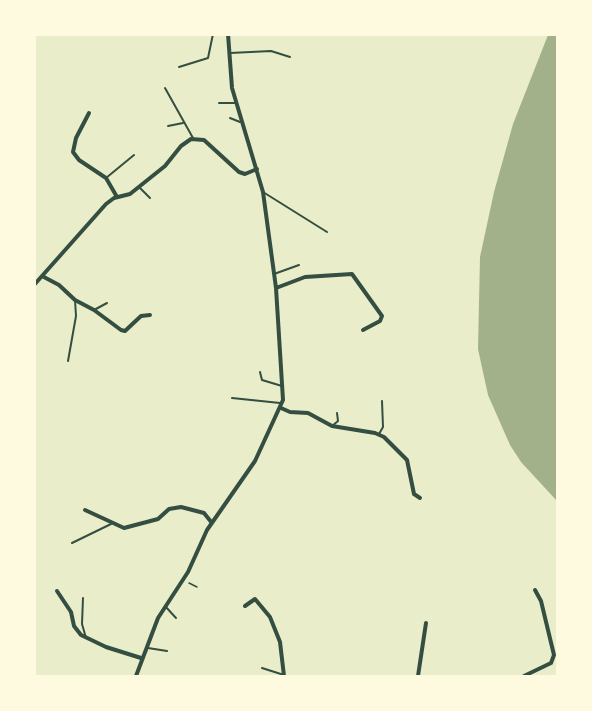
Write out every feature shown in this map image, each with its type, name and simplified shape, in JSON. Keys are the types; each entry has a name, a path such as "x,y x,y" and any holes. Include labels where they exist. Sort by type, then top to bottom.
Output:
{"street":[{"path":"136,676 141,658 165,606 183,579 212,523 249,470 282,406 276,288 263,192 232,88 228,34"},
{"path":"89,112 76,138 73,152 79,160 106,178 117,197"},
{"path":"34,285 106,204 117,197 128,195 139,187 165,166 181,146 193,138 204,140 239,172 245,174 257,169"},
{"path":"276,288 305,277 323,278 349,273 357,279 382,316 380,321 363,330"},
{"path":"42,276 59,285 75,300 94,310 123,331 141,316 150,315"},
{"path":"282,406 308,413 332,426 379,434 407,460 414,494 420,498"},
{"path":"85,510 128,527 158,519 170,510 181,507 204,513 212,523"},
{"path":"524,676 550,663 554,655 542,601 535,590"},
{"path":"57,591 71,612 74,626 86,638 141,658"},
{"path":"244,606 255,599 270,617 280,642 284,676"},
{"path":"418,676 426,623"}],"lane":[{"path":"179,67 208,58 213,34"},
{"path":"230,53 271,51 290,57"},
{"path":"165,88 193,138"},
{"path":"219,103 236,103"},
{"path":"230,118 243,123"},
{"path":"168,126 183,123"},
{"path":"106,178 134,155"},
{"path":"139,187 150,198"},
{"path":"263,192 327,232"},
{"path":"274,274 299,265"},
{"path":"68,361 76,316 75,300"},
{"path":"94,310 107,303"},
{"path":"260,372 262,380 282,386"},
{"path":"232,398 282,406"},
{"path":"379,434 383,427 382,401"},
{"path":"332,426 338,421 337,413"},
{"path":"72,543 114,523"},
{"path":"83,598 82,624 86,638"},
{"path":"165,606 176,618"},
{"path":"146,648 167,651"},
{"path":"262,668 284,676"}],"path":[{"path":"183,579 197,587"}],"shaded area":[{"path":"548,35 558,35 557,501 521,462 510,445 488,395 478,349 480,257 494,192 513,124"}]}
